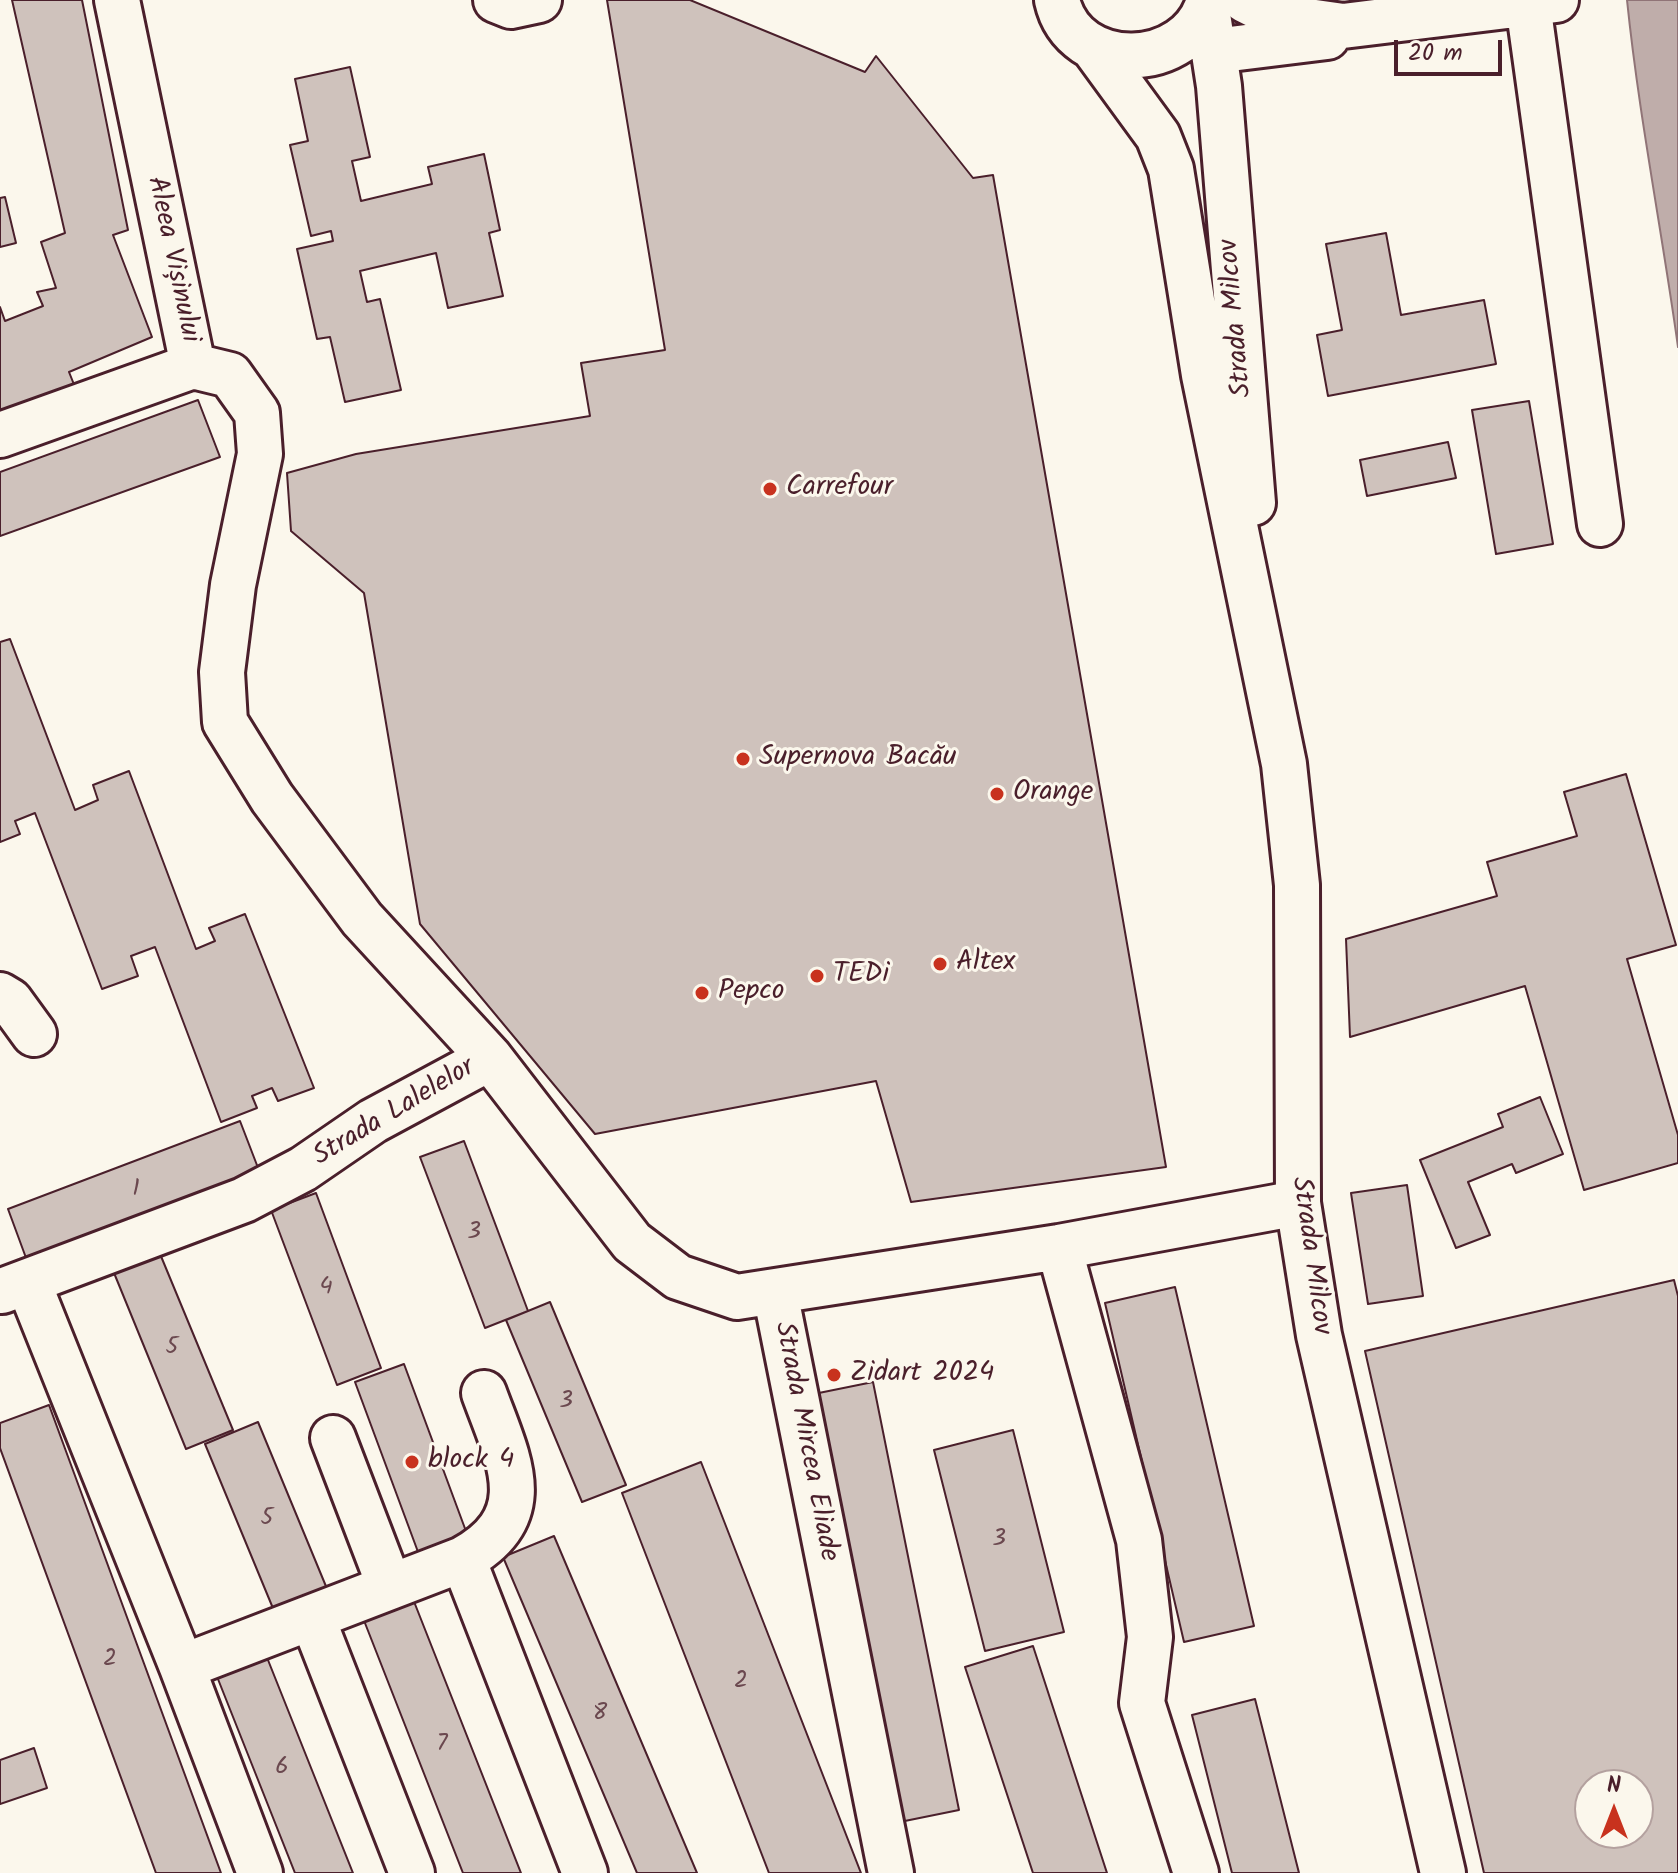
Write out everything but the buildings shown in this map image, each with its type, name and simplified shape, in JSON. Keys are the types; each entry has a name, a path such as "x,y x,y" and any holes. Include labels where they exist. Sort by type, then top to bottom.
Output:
{"street":[{"name":"Aleea Vișinului","path":"0,435 193,366 117,0"},
{"path":"496,0 511,6 539,0"},
{"path":"1036,0 1119,56 1146,56 1171,48 1220,3 1297,21 1366,24 1547,1 1600,524"},
{"name":"Strada Milcov","path":"1220,3 1214,51 1252,464 1257,629"},
{"path":"1214,51 1342,34 1366,24"},
{"name":"Strada Milcov","path":"1074,26 1158,136 1171,169 1204,375 1284,764 1294,837 1298,1203 1319,1335 1443,1873"},
{"path":"193,366 230,375 257,413 260,454 233,585 222,672 225,722 272,798 362,919 490,1058"},
{"path":"0,995 10,1001 34,1034"},
{"name":"Strada Lalelelor","path":"260,1873 182,1667 14,1287 244,1200 303,1169 373,1121 490,1058 632,1242 678,1277 737,1297 775,1292"},
{"name":"Strada Mircea Eliade","path":"891,1873 775,1292 1059,1247 1298,1203"},
{"path":"1059,1247 1139,1540 1150,1637 1142,1703 1196,1873"},
{"path":"182,1667 463,1559 484,1547 505,1522 513,1502 508,1461 484,1393"},
{"path":"333,1438 390,1587"},
{"path":"463,1559 585,1873"},
{"path":"312,1617 412,1873"}],"shaded area":[{"path":"1627,0 1678,0 1678,347 1638,87"}],"place":[{"name":"Carrefour","path":"770,489"},
{"name":"Supernova Bacău","path":"743,759"},
{"name":"Orange","path":"997,794"},
{"name":"Altex","path":"940,964"},
{"name":"TEDi","path":"817,976"},
{"name":"Pepco","path":"702,993"},
{"name":"Zidart 2024","path":"834,1375"},
{"name":"block 4","path":"412,1462"}]}
